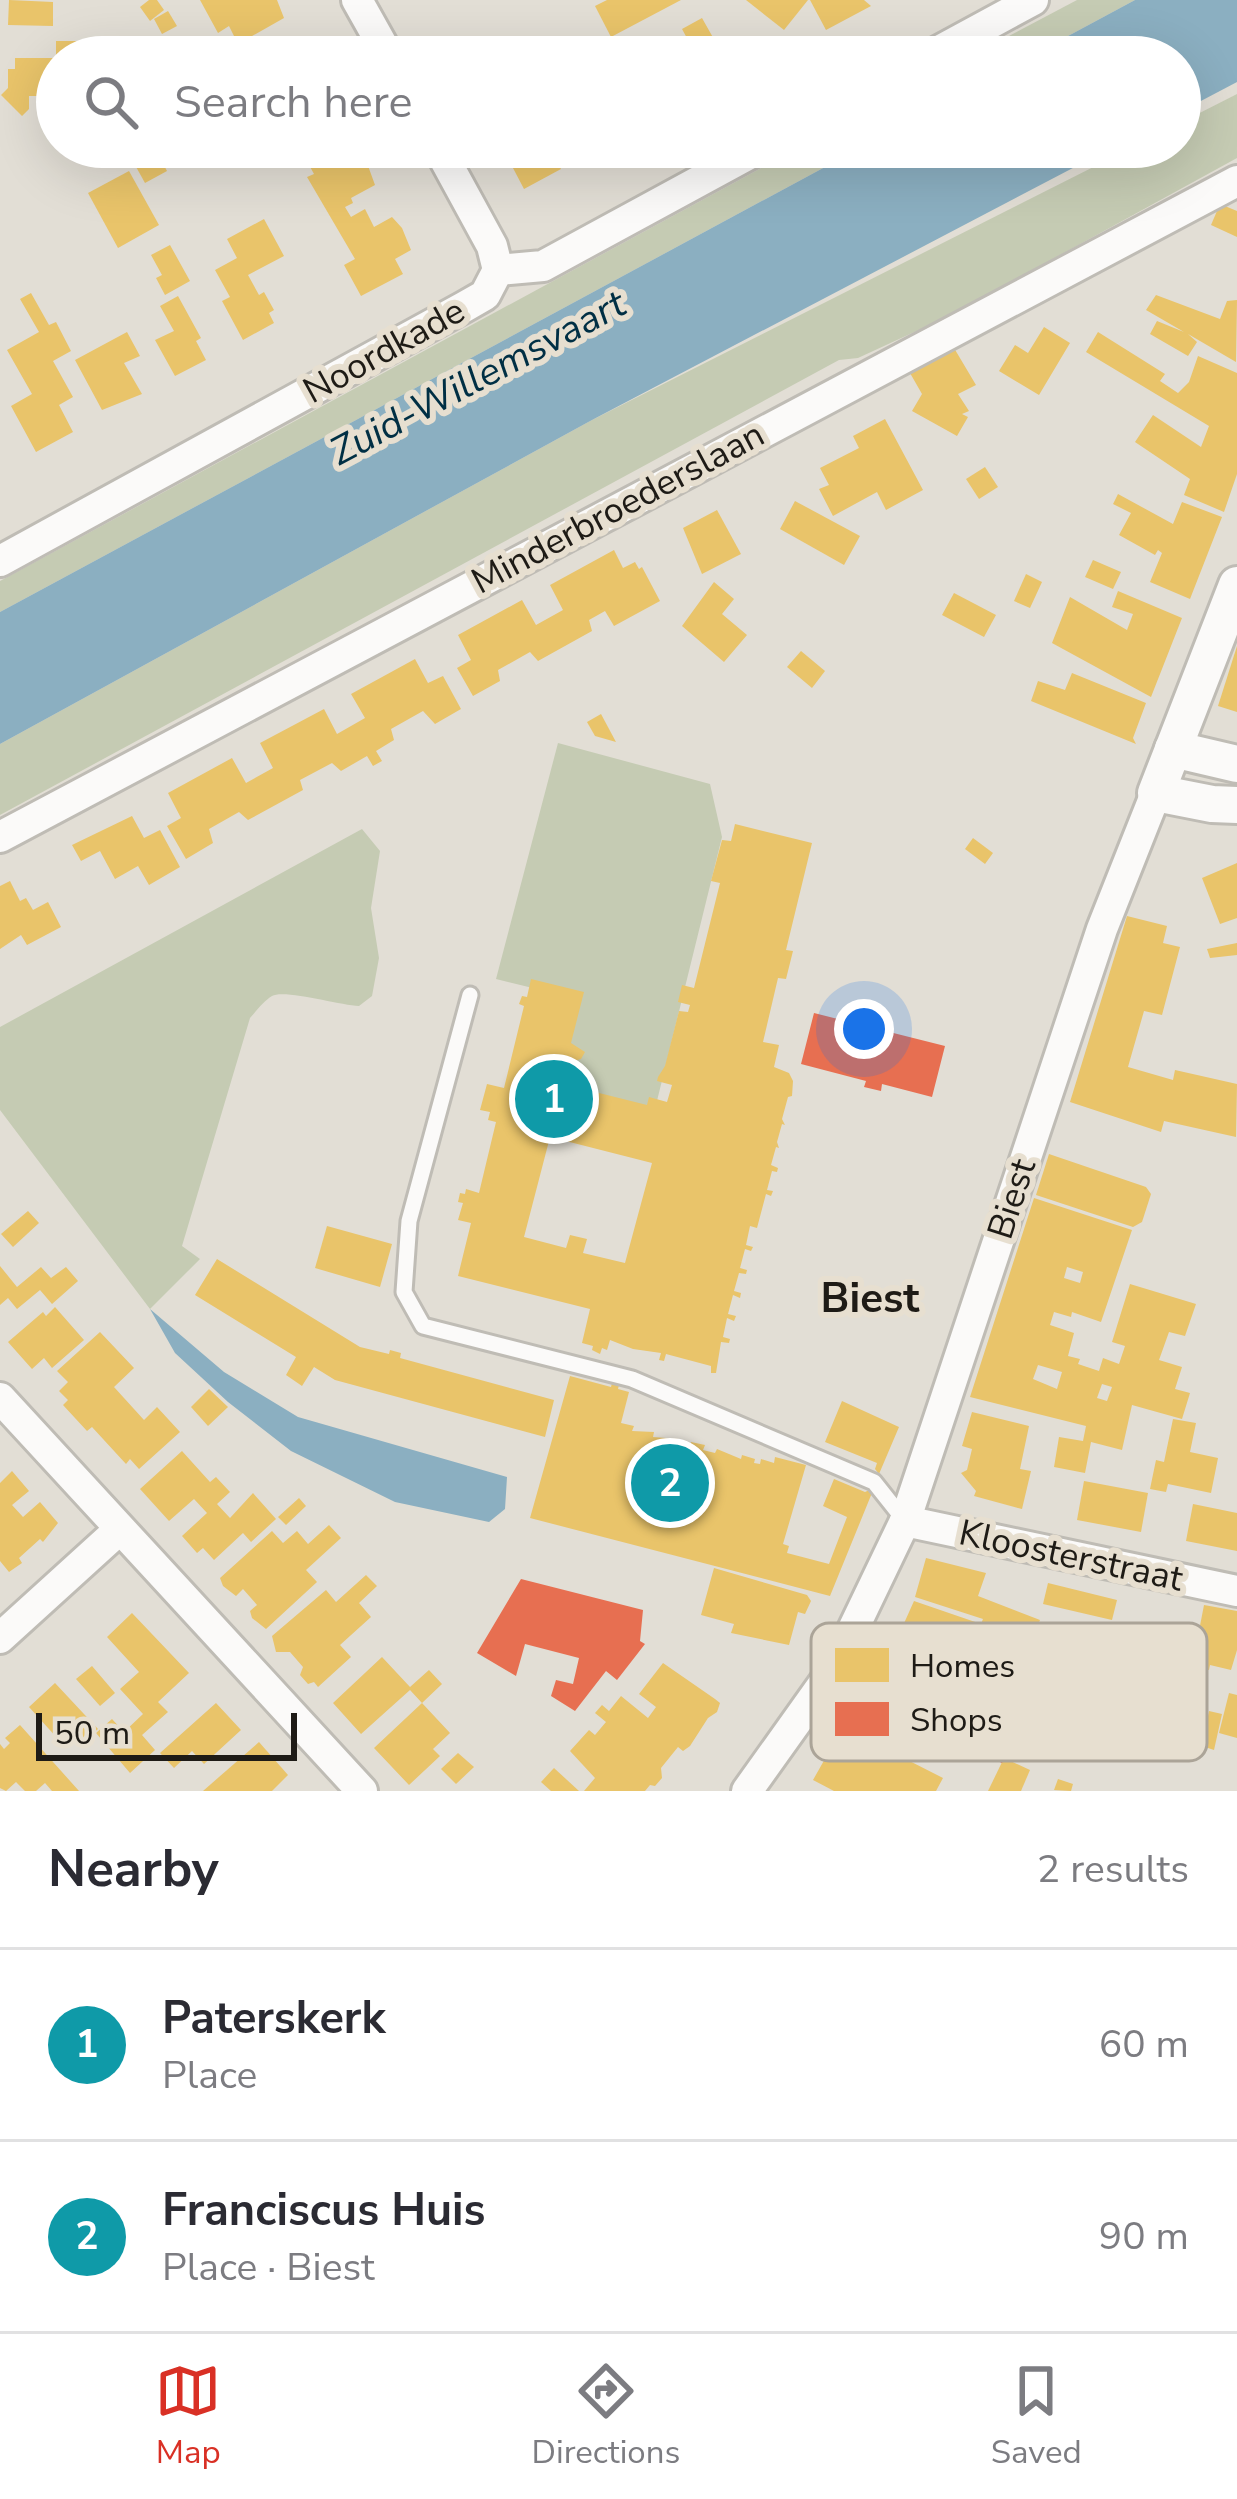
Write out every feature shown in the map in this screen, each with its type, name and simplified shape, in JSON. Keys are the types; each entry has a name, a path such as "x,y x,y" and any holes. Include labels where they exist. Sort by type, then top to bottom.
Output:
{"street":[{"path":"357,0 377,36"},
{"path":"967,36 1034,0"},
{"path":"449,168 492,246 498,270"},
{"name":"Noordkade","path":"0,561 475,302 485,295 498,270 543,266 723,168"},
{"name":"Minderbroederslaan","path":"0,837 1237,181"},
{"name":"Biest","path":"856,1623 904,1521 1102,929 1237,585"},
{"path":"1173,749 1237,764"},
{"path":"1156,793 1237,805"},
{"path":"0,1398 362,1791"},
{"name":"Kloosterstraat","path":"904,1521 1237,1591"},
{"path":"0,1638 120,1529"},
{"name":"Biest","path":"747,1791 811,1701"}],"lane":[{"path":"470,995 409,1221 404,1292 423,1326 632,1379 874,1483 904,1521"}],"green space":[{"path":"1077,0 1135,0 1068,36 1009,36"},
{"path":"1237,94 1237,158 949,316 858,358 839,360 0,815 0,744 592,420 1091,168 1201,168 1201,112"},
{"path":"761,168 823,168 0,612 0,581"},
{"path":"558,743 710,784 722,837 654,1113 557,1085 578,999 496,979"},
{"path":"362,829 380,851 371,908 379,958 372,996 359,1006 278,994 250,1018 182,1246 200,1259 150,1309 0,1110 0,1027"}],"water":[{"path":"1135,0 1237,0 1237,82 1201,101 1201,36 1068,36"},
{"name":"Zuid-Willemsvaart","path":"823,168 1073,168 592,420 0,744 0,612"},
{"path":"150,1309 224,1372 298,1417 507,1477 505,1509 489,1522 395,1502 291,1451 175,1353"}],"building: Homes":[{"path":"9,0 53,2 53,26 8,25"},
{"path":"157,0 164,10 150,21 140,7"},
{"path":"200,0 277,0 284,18 252,36 234,36 229,26 218,33"},
{"path":"607,0 681,0 613,36 595,6"},
{"path":"746,0 808,0 784,30"},
{"path":"810,0 864,0 871,6 826,30"},
{"path":"168,11 177,26 162,34 154,19"},
{"path":"702,18 712,36 686,36 682,29"},
{"path":"15,58 36,58 36,96 29,96 29,109 22,116 1,95 8,88 8,69 15,69"},
{"path":"137,168 165,168 167,171 145,183"},
{"path":"311,168 369,168 375,185 351,198 353,203 345,207 351,217 365,209 374,227 392,217 402,228 411,250 395,259 403,274 361,296 344,265 355,259 307,177 314,174"},
{"path":"513,168 560,168 561,169 524,189"},
{"path":"129,171 159,225 118,248 88,193"},
{"path":"1220,204 1237,211 1237,237 1211,225"},
{"path":"264,219 284,256 248,275 274,310 269,313 274,323 243,340 222,301 230,297 215,270 237,258 227,239"},
{"path":"170,245 190,281 165,295 156,278 162,275 151,255"},
{"path":"31,293 49,325 56,322 71,351 53,361 73,397 59,405 73,432 36,452 11,406 32,394 7,350 39,332 20,299"},
{"path":"1156,295 1220,319 1227,301 1237,300 1236,362 1188,334 1197,342 1188,356 1150,334 1157,321 1184,332 1146,310"},
{"path":"178,296 201,338 196,341 206,360 175,376 155,340 174,331 160,306"},
{"path":"1044,327 1070,343 1039,395 999,371 1015,345 1028,353"},
{"path":"127,332 140,356 124,363 142,394 102,410 75,360"},
{"path":"1098,332 1165,374 1160,381 1178,393 1189,382 1198,356 1237,373 1237,474 1224,512 1184,495 1190,479 1135,442 1153,415 1201,447 1209,426 1086,352"},
{"path":"954,348 976,385 958,394 969,411 962,414 968,417 957,436 912,411 922,394 910,373"},
{"path":"885,419 923,490 886,510 877,492 833,516 819,489 829,485 820,468 859,448 853,436"},
{"path":"985,467 998,487 979,499 966,479"},
{"path":"1118,494 1173,524 1182,502 1222,517 1190,599 1150,582 1162,553 1158,550 1155,555 1119,535 1131,513 1113,504"},
{"path":"795,501 860,536 844,565 780,529"},
{"path":"717,510 741,554 702,574 683,528"},
{"path":"614,550 623,568 635,562 642,567 660,601 614,626 605,611 589,620 592,631 538,661 530,652 498,670 500,681 473,696 457,668 471,660 458,635 522,600 536,625 563,610 550,585"},
{"path":"1093,560 1121,572 1113,589 1085,577"},
{"path":"1026,574 1042,582 1030,608 1014,601"},
{"path":"714,582 734,599 722,614 747,635 724,662 682,626"},
{"path":"1118,591 1182,618 1151,697 1052,643 1070,597 1127,630 1133,614 1112,607"},
{"path":"954,593 996,615 984,637 942,615"},
{"path":"1237,646 1237,712 1218,706"},
{"path":"801,651 825,671 812,688 787,667"},
{"path":"415,659 428,683 443,676 461,709 435,724 423,711 391,729 394,740 376,751 382,761 373,766 367,756 341,771 332,763 300,780 303,790 248,820 239,812 209,829 213,843 186,859 167,826 181,818 168,793 232,758 246,783 273,768 260,743 324,709 337,734 365,718 351,694"},
{"path":"1072,673 1146,703 1133,738 1136,744 1031,701 1038,681 1065,690"},
{"path":"601,714 616,742 595,736 587,722"},
{"path":"132,816 144,838 160,830 180,867 149,885 138,866 115,879 100,851 81,861 72,845"},
{"path":"735,824 812,843 786,950 793,951 786,979 778,978 763,1042 779,1045 774,1067 789,1073 792,1096 771,1165 778,1168 772,1171 767,1190 773,1191 771,1196 766,1194 757,1228 750,1226 746,1245 753,1247 745,1249 740,1268 746,1274 739,1273 734,1291 741,1293 740,1298 733,1295 728,1314 736,1316 734,1321 727,1318 723,1337 729,1343 721,1342 716,1373 711,1373 711,1366 666,1354 664,1361 659,1360 661,1353 610,1340 600,1354 582,1343 590,1309 458,1276 471,1223 458,1220 463,1203 458,1202 466,1189 479,1193 496,1122 488,1120 490,1112 480,1110 487,1084 504,1088 524,1006 519,1004 522,996 527,997 531,979 584,992 571,1043 585,1052 581,1059 566,1063 561,1084 581,1088 582,1082 589,1084 587,1090 647,1105 649,1097 667,1102 672,1085 657,1081 679,1011 688,1012 690,1005 678,1002 682,985 694,988 720,883 711,881 722,840 731,841","holes":["550,1137 652,1163 625,1263 583,1253 587,1239 570,1235 566,1248 524,1237"]},
{"path":"973,838 993,853 985,864 965,849"},
{"path":"1237,863 1237,918 1220,924 1202,878"},
{"path":"10,881 20,901 26,898 33,910 48,902 61,927 27,945 21,935 0,949 0,886"},
{"path":"1127,916 1167,926 1163,943 1180,947 1162,1015 1144,1011 1128,1067 1173,1080 1175,1070 1237,1084 1236,1137 1164,1121 1161,1132 1070,1102"},
{"path":"1237,943 1237,955 1210,958 1207,949"},
{"path":"1049,1154 1146,1187 1151,1194 1142,1222 1133,1227 1036,1195"},
{"path":"1034,1198 1132,1230 1101,1322 1072,1312 1071,1317 1054,1312 1050,1325 1074,1333 1068,1356 1080,1359 1078,1364 1099,1371 1103,1358 1119,1364 1125,1346 1112,1342 1130,1284 1196,1304 1185,1336 1169,1332 1159,1360 1182,1367 1175,1389 1190,1393 1182,1419 1132,1405 1122,1450 1091,1442 1085,1473 1054,1467 1059,1437 1083,1441 1086,1426 970,1397","holes":["1067,1267 1083,1272 1080,1283 1064,1278","1038,1365 1062,1372 1057,1389 1033,1379","1102,1384 1112,1387 1107,1401 1097,1398"]},
{"path":"28,1211 39,1223 13,1247 1,1234"},
{"path":"327,1226 392,1244 380,1287 315,1268"},
{"path":"217,1259 360,1347 401,1353 400,1358 554,1400 545,1437 335,1380 314,1367 302,1386 286,1375 296,1357 195,1295"},
{"path":"0,1266 17,1287 41,1267 51,1278 66,1267 78,1281 52,1304 40,1290 17,1309 8,1298 0,1305"},
{"path":"55,1307 84,1340 52,1368 44,1358 32,1369 8,1342"},
{"path":"100,1332 134,1368 114,1387 144,1420 157,1407 180,1432 139,1469 130,1459 126,1464 92,1427 87,1431 63,1405 68,1400 59,1391 68,1382 57,1371"},
{"path":"570,1376 611,1387 612,1383 629,1392 621,1423 634,1426 632,1431 654,1432 653,1437 679,1439 678,1443 690,1447 691,1442 705,1445 703,1450 715,1453 717,1449 741,1459 742,1455 755,1459 754,1463 760,1464 761,1459 774,1463 775,1457 806,1465 783,1544 789,1546 787,1553 829,1564 847,1517 823,1506 834,1479 865,1492 874,1488 830,1596 530,1518"},
{"path":"209,1389 228,1407 208,1426 191,1407"},
{"path":"842,1401 899,1427 879,1474 877,1463 825,1442"},
{"path":"972,1412 1029,1426 1020,1469 1031,1471 1022,1509 974,1496 976,1491 961,1473 967,1470 972,1449 962,1446"},
{"path":"1173,1419 1196,1423 1190,1452 1218,1458 1211,1493 1168,1484 1166,1492 1150,1489 1156,1460 1164,1462"},
{"path":"182,1451 210,1482 216,1477 230,1492 217,1504 230,1518 253,1493 276,1519 251,1542 243,1533 214,1560 203,1548 197,1553 182,1536 207,1513 194,1499 169,1521 140,1489"},
{"path":"12,1471 29,1491 12,1505 23,1517 40,1502 58,1523 9,1572 0,1561 0,1483"},
{"path":"1084,1481 1148,1493 1141,1532 1077,1520"},
{"path":"299,1498 306,1506 286,1525 278,1517"},
{"path":"1193,1504 1237,1513 1237,1551 1186,1541"},
{"path":"329,1525 341,1538 306,1570 317,1582 266,1629 252,1618 250,1611 257,1605 243,1589 236,1596 223,1586 220,1578 272,1531 283,1543 297,1531 308,1544"},
{"path":"926,1558 986,1573 978,1596 1040,1620 981,1623 983,1619 915,1597"},
{"path":"714,1568 807,1595 811,1601 805,1614 798,1612 789,1645 731,1633 734,1624 701,1615"},
{"path":"366,1575 377,1586 359,1603 371,1617 340,1645 351,1657 318,1687 314,1682 308,1684 300,1675 303,1667 290,1652 276,1652 272,1636 326,1590 336,1602"},
{"path":"1048,1583 1117,1600 1112,1620 1043,1604"},
{"path":"914,1601 978,1623 904,1623"},
{"path":"1204,1605 1237,1611 1237,1650 1231,1670 1210,1665 1207,1670 1207,1623 1201,1623"},
{"path":"132,1613 189,1673 158,1702 168,1712 142,1735 155,1750 130,1773 96,1733 112,1719 124,1732 143,1714 120,1689 139,1672 107,1637"},
{"path":"382,1657 410,1687 429,1670 442,1684 422,1703 410,1690 361,1734 333,1703"},
{"path":"663,1663 720,1703 717,1712 690,1746 683,1751 678,1747 661,1768 662,1778 655,1786 645,1791 584,1791 595,1778 570,1751 589,1730 595,1735 606,1722 595,1713 602,1705 609,1711 621,1696 648,1718 656,1707 639,1694"},
{"path":"92,1666 115,1693 100,1706 76,1679"},
{"path":"55,1683 98,1729 85,1740 73,1726 58,1739 29,1707"},
{"path":"1229,1693 1237,1695 1237,1738 1219,1733"},
{"path":"216,1703 241,1730 204,1764 192,1751 174,1768 160,1753"},
{"path":"422,1703 450,1733 433,1749 440,1756 409,1785 374,1748"},
{"path":"1209,1711 1222,1714 1214,1750 1207,1748"},
{"path":"20,1725 79,1791 52,1791 45,1783 36,1791 25,1791 16,1782 6,1791 0,1788 0,1744 4,1749 10,1743 5,1738"},
{"path":"259,1742 288,1775 272,1791 203,1791"},
{"path":"458,1753 474,1767 456,1784 441,1769"},
{"path":"824,1761 910,1761 943,1778 936,1791 834,1791 813,1780"},
{"path":"1003,1761 1030,1770 1021,1791 988,1791"},
{"path":"554,1768 579,1791 551,1791 541,1782"},
{"path":"1058,1779 1073,1784 1071,1791 1054,1790"}],"building: Shops":[{"path":"814,1013 945,1046 932,1097 882,1084 881,1091 864,1087 866,1081 801,1064"},
{"path":"521,1579 643,1610 640,1641 645,1644 617,1680 606,1671 575,1711 551,1696 556,1680 573,1684 579,1658 525,1644 516,1676 477,1653"}],"place":[{"name":"Paterskerk","path":"554,1099"},
{"name":"Franciscus Huis","path":"670,1483"}],"district":[{"name":"Biest","path":"870,1298"}]}
